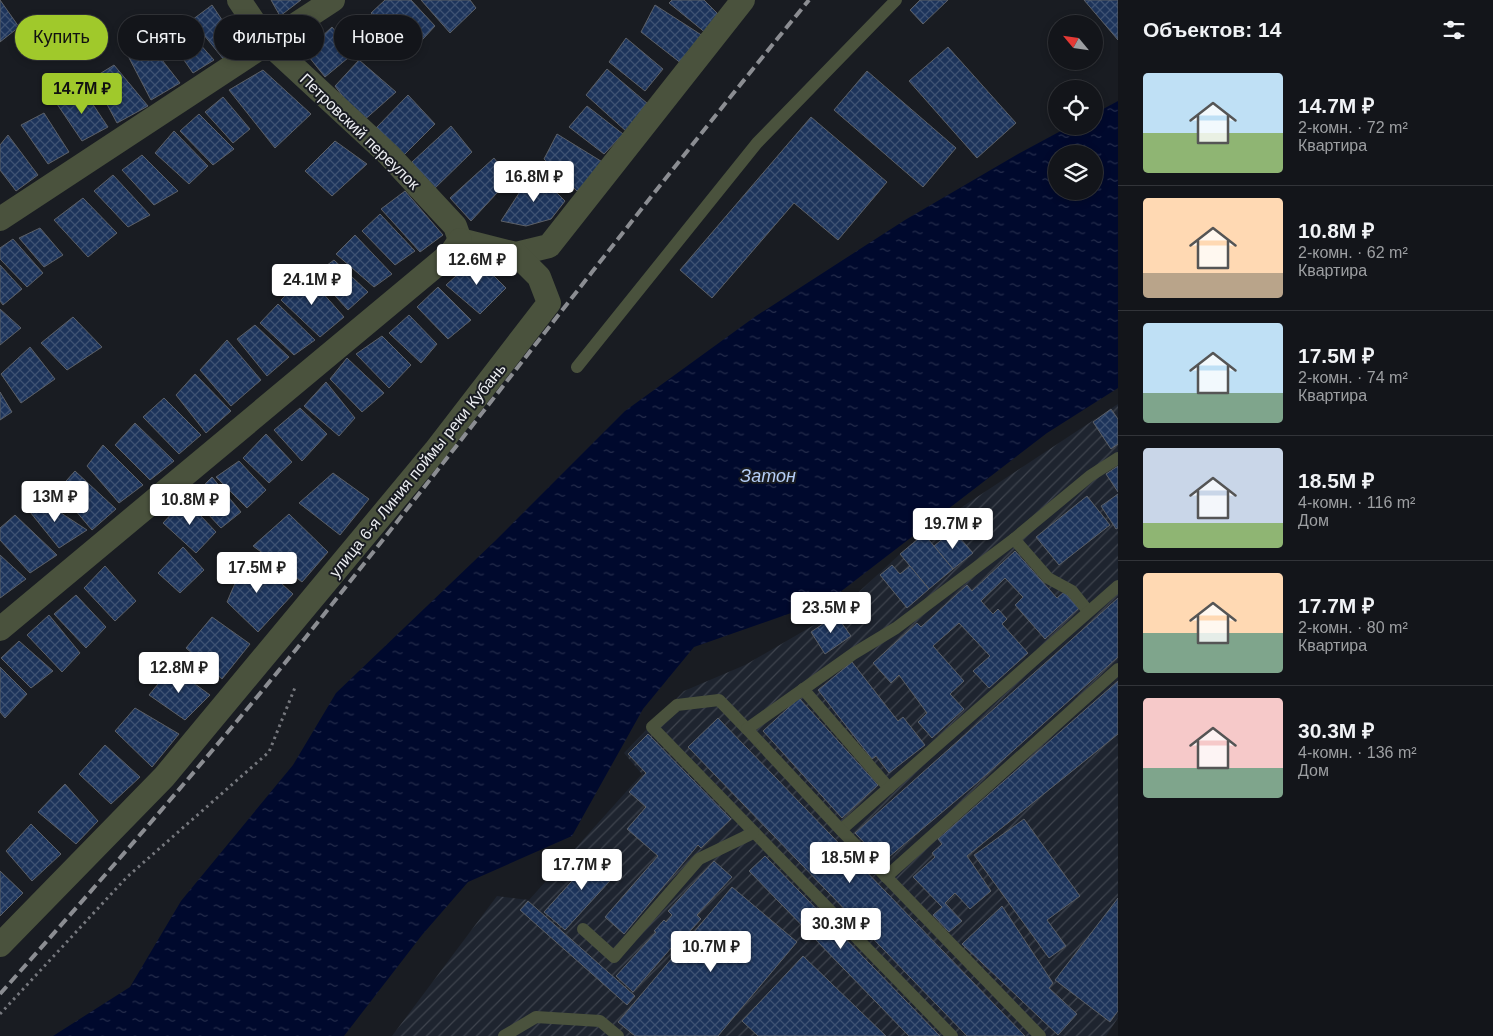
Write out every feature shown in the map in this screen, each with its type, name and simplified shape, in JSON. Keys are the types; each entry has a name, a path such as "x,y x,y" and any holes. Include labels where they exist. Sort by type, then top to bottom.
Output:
{"street":[{"name":"Петровский переулок","path":"239,0 249,15"},
{"path":"310,15 333,0"},
{"path":"0,629 451,253 460,240 516,254 549,246 743,0"},
{"path":"0,219 242,60"},
{"name":"Петровский переулок","path":"286,60 389,155 455,226 460,240"},
{"name":"улица 6-я Линия поймы реки Кубань","path":"0,945 164,777 435,451 548,303 539,277 516,254"}],"lane":[{"path":"577,367 757,143 896,0"},
{"path":"747,729 853,654 896,628 1014,539 1090,476 1118,458"},
{"path":"1014,539 1048,578 1072,591 1088,611"},
{"path":"841,830 1118,586"},
{"path":"886,877 1118,669"},
{"path":"803,689 889,788"},
{"path":"952,1036 652,727 677,705 719,700 841,830 1040,1036"},
{"path":"583,929 614,957 699,859 753,833"},
{"path":"504,1036 536,1017 600,1021 618,1036"}],"path":[{"path":"0,1014 127,877 269,752 296,685"}],"shaded area":[{"path":"1118,404 1118,1018 1106,1036 392,1036 497,896 529,900 642,774 624,753 684,691 745,665 838,611 924,532"}],"water":[{"name":"Затон","path":"1118,101 1118,388 1047,433 831,599 694,647 643,709 572,836 468,882 422,935 344,1036 53,1036 130,987 181,901 293,765 336,693 495,541 625,411 756,316 905,220 1053,135 1103,135 1103,109"}],"building":[{"path":"0,0 15,21 15,30 0,42"},
{"path":"271,0 301,0 281,15 279,15"},
{"path":"385,0 411,0 435,26 422,40 422,15 373,15 371,13"},
{"path":"421,0 470,0 476,8 450,33"},
{"path":"672,0 704,0 719,15 707,34 669,3"},
{"path":"920,0 948,0 923,24 910,10"},
{"path":"1084,0 1118,0 1118,40 1103,22 1103,15 1097,15"},
{"path":"212,5 219,15 214,15 214,48 204,35 204,15 199,15"},
{"path":"655,5 703,36 682,64 641,32"},
{"path":"332,27 334,29 334,60 346,60 325,77 311,60 324,60 324,34"},
{"path":"626,38 663,69 645,91 609,62"},
{"path":"948,47 1016,123 977,158 909,81"},
{"path":"204,49 214,60 193,73 184,60 204,60"},
{"path":"130,60 162,60 180,83 151,100"},
{"path":"359,60 396,92 362,122 335,86"},
{"path":"114,65 148,106 117,123 93,78"},
{"path":"607,69 648,104 627,132 586,95"},
{"path":"263,70 311,114 275,148 229,90"},
{"path":"867,71 956,148 923,187 834,110"},
{"path":"82,88 108,127 82,141 57,104"},
{"path":"408,95 435,124 404,155 376,128"},
{"path":"223,97 250,129 233,143 205,112"},
{"path":"587,106 623,134 604,154 569,127"},
{"path":"44,113 69,152 48,164 21,125"},
{"path":"199,114 234,149 213,165 180,131"},
{"path":"811,117 887,182 838,240 794,203 712,298 680,270"},
{"path":"451,126 472,152 432,191 412,162"},
{"path":"174,131 208,166 189,184 155,153"},
{"path":"557,134 604,163 577,191 544,159"},
{"path":"8,135 38,175 16,191 0,170 0,145"},
{"path":"335,141 367,164 332,196 305,171"},
{"path":"142,155 178,191 154,205 122,170"},
{"path":"494,158 510,179 471,221 450,198"},
{"path":"534,170 565,201 551,219 526,226 501,221"},
{"path":"113,175 150,215 128,227 94,191"},
{"path":"405,191 443,235 420,252 381,209"},
{"path":"83,198 117,233 88,257 54,220"},
{"path":"380,214 415,251 395,265 362,231"},
{"path":"40,228 63,255 44,267 19,238"},
{"path":"355,235 392,274 374,287 336,254"},
{"path":"13,239 43,273 27,287 0,259 0,248"},
{"path":"476,258 506,288 480,314 446,285"},
{"path":"334,260 368,292 348,310 315,274"},
{"path":"0,265 22,289 3,305 0,301"},
{"path":"306,274 344,317 320,337 281,300"},
{"path":"438,287 471,320 448,339 417,307"},
{"path":"278,304 315,340 294,355 260,323"},
{"path":"0,309 21,328 0,345"},
{"path":"409,315 437,344 421,363 389,333"},
{"path":"73,317 102,347 67,370 41,343"},
{"path":"255,325 289,357 267,376 237,339"},
{"path":"382,336 411,365 389,388 356,354"},
{"path":"227,340 261,380 231,406 200,370"},
{"path":"30,347 55,379 21,403 1,374"},
{"path":"347,358 384,393 362,412 330,379"},
{"path":"195,374 231,411 206,433 176,395"},
{"path":"326,382 355,418 339,436 304,406"},
{"path":"0,392 12,412 0,420"},
{"path":"164,398 201,435 179,454 143,417"},
{"path":"300,408 327,434 302,461 274,430"},
{"path":"1111,409 1118,419 1118,444 1111,449 1093,422"},
{"path":"135,423 174,461 150,480 115,445"},
{"path":"266,434 292,462 269,483 243,458"},
{"path":"103,445 143,485 119,503 87,466"},
{"path":"239,461 266,490 247,508 216,477"},
{"path":"1118,466 1118,492 1106,474"},
{"path":"75,471 116,509 92,530 58,490"},
{"path":"333,473 369,499 340,535 299,503"},
{"path":"212,477 241,512 221,528 192,497"},
{"path":"1118,494 1118,528 1116,529 1101,506"},
{"path":"1087,496 1110,525 1059,565 1036,537"},
{"path":"40,499 87,530 59,548 26,507"},
{"path":"185,499 216,532 196,553 163,523"},
{"path":"289,514 328,552 302,582 253,546"},
{"path":"15,515 57,555 30,573 0,540 0,528"},
{"path":"953,530 973,553 953,569 934,546"},
{"path":"924,534 953,569 929,589 900,554"},
{"path":"183,547 204,570 180,593 158,573"},
{"path":"1015,551 1057,598 1064,592 1079,608 1045,639 1015,605 1023,597 1005,578 981,601 993,614 998,609 1007,619 1002,624 1028,653 989,688 973,671 990,656 959,623 933,646 964,681 950,694 964,709 932,738 918,722 927,713 899,675 891,683 873,663 917,623 921,627 967,585 972,591"},
{"path":"248,553 293,594 258,632 227,602"},
{"path":"0,555 26,579 0,598"},
{"path":"892,565 900,574 910,566 929,589 907,608 880,575"},
{"path":"105,566 136,601 115,621 84,588"},
{"path":"76,595 106,627 86,648 54,614"},
{"path":"1118,598 1118,657 978,782 883,862 855,833"},
{"path":"49,615 80,653 62,672 27,635"},
{"path":"836,615 851,636 825,654 811,632"},
{"path":"212,617 250,644 222,679 186,648"},
{"path":"19,641 53,671 31,688 1,658"},
{"path":"852,662 898,721 903,717 925,745 889,773 876,756 872,759 818,690"},
{"path":"0,667 27,694 5,718 0,712"},
{"path":"172,667 210,695 185,720 149,695"},
{"path":"1118,681 1118,734 967,856 991,891 970,909 955,893 945,903 962,921 949,932 933,915 942,907 913,877 935,857 932,853 942,844 938,839"},
{"path":"799,698 878,785 842,818 763,731"},
{"path":"135,708 179,734 152,767 115,731"},
{"path":"718,718 1025,1036 967,1036 688,747"},
{"path":"648,734 731,819 701,848 698,845 624,934 605,917 658,856 627,829 646,807 629,792 646,773 628,754"},
{"path":"105,745 140,777 111,804 79,774"},
{"path":"65,784 98,821 76,844 38,812"},
{"path":"1024,819 1080,896 1047,920 1066,946 1049,958 974,855"},
{"path":"31,824 61,854 32,881 6,851"},
{"path":"598,852 619,871 565,930 544,912"},
{"path":"765,856 940,1036 909,1036 749,871"},
{"path":"714,861 732,877 697,915 701,919 674,949 672,947 633,992 616,976 656,932 654,931 664,920 666,922 672,915 668,911"},
{"path":"0,871 23,893 0,916"},
{"path":"732,887 797,942 718,1036 635,1036 618,1022"},
{"path":"1118,898 1118,1011 1110,1022 1055,980"},
{"path":"528,901 635,996 627,1005 520,910"},
{"path":"1002,906 1053,983 1049,988 1077,1014 1058,1035 962,944"},
{"path":"803,956 886,1036 758,1036 742,1021"}],"railway":[{"path":"0,994 153,820 302,642 681,159 809,0"}]}
